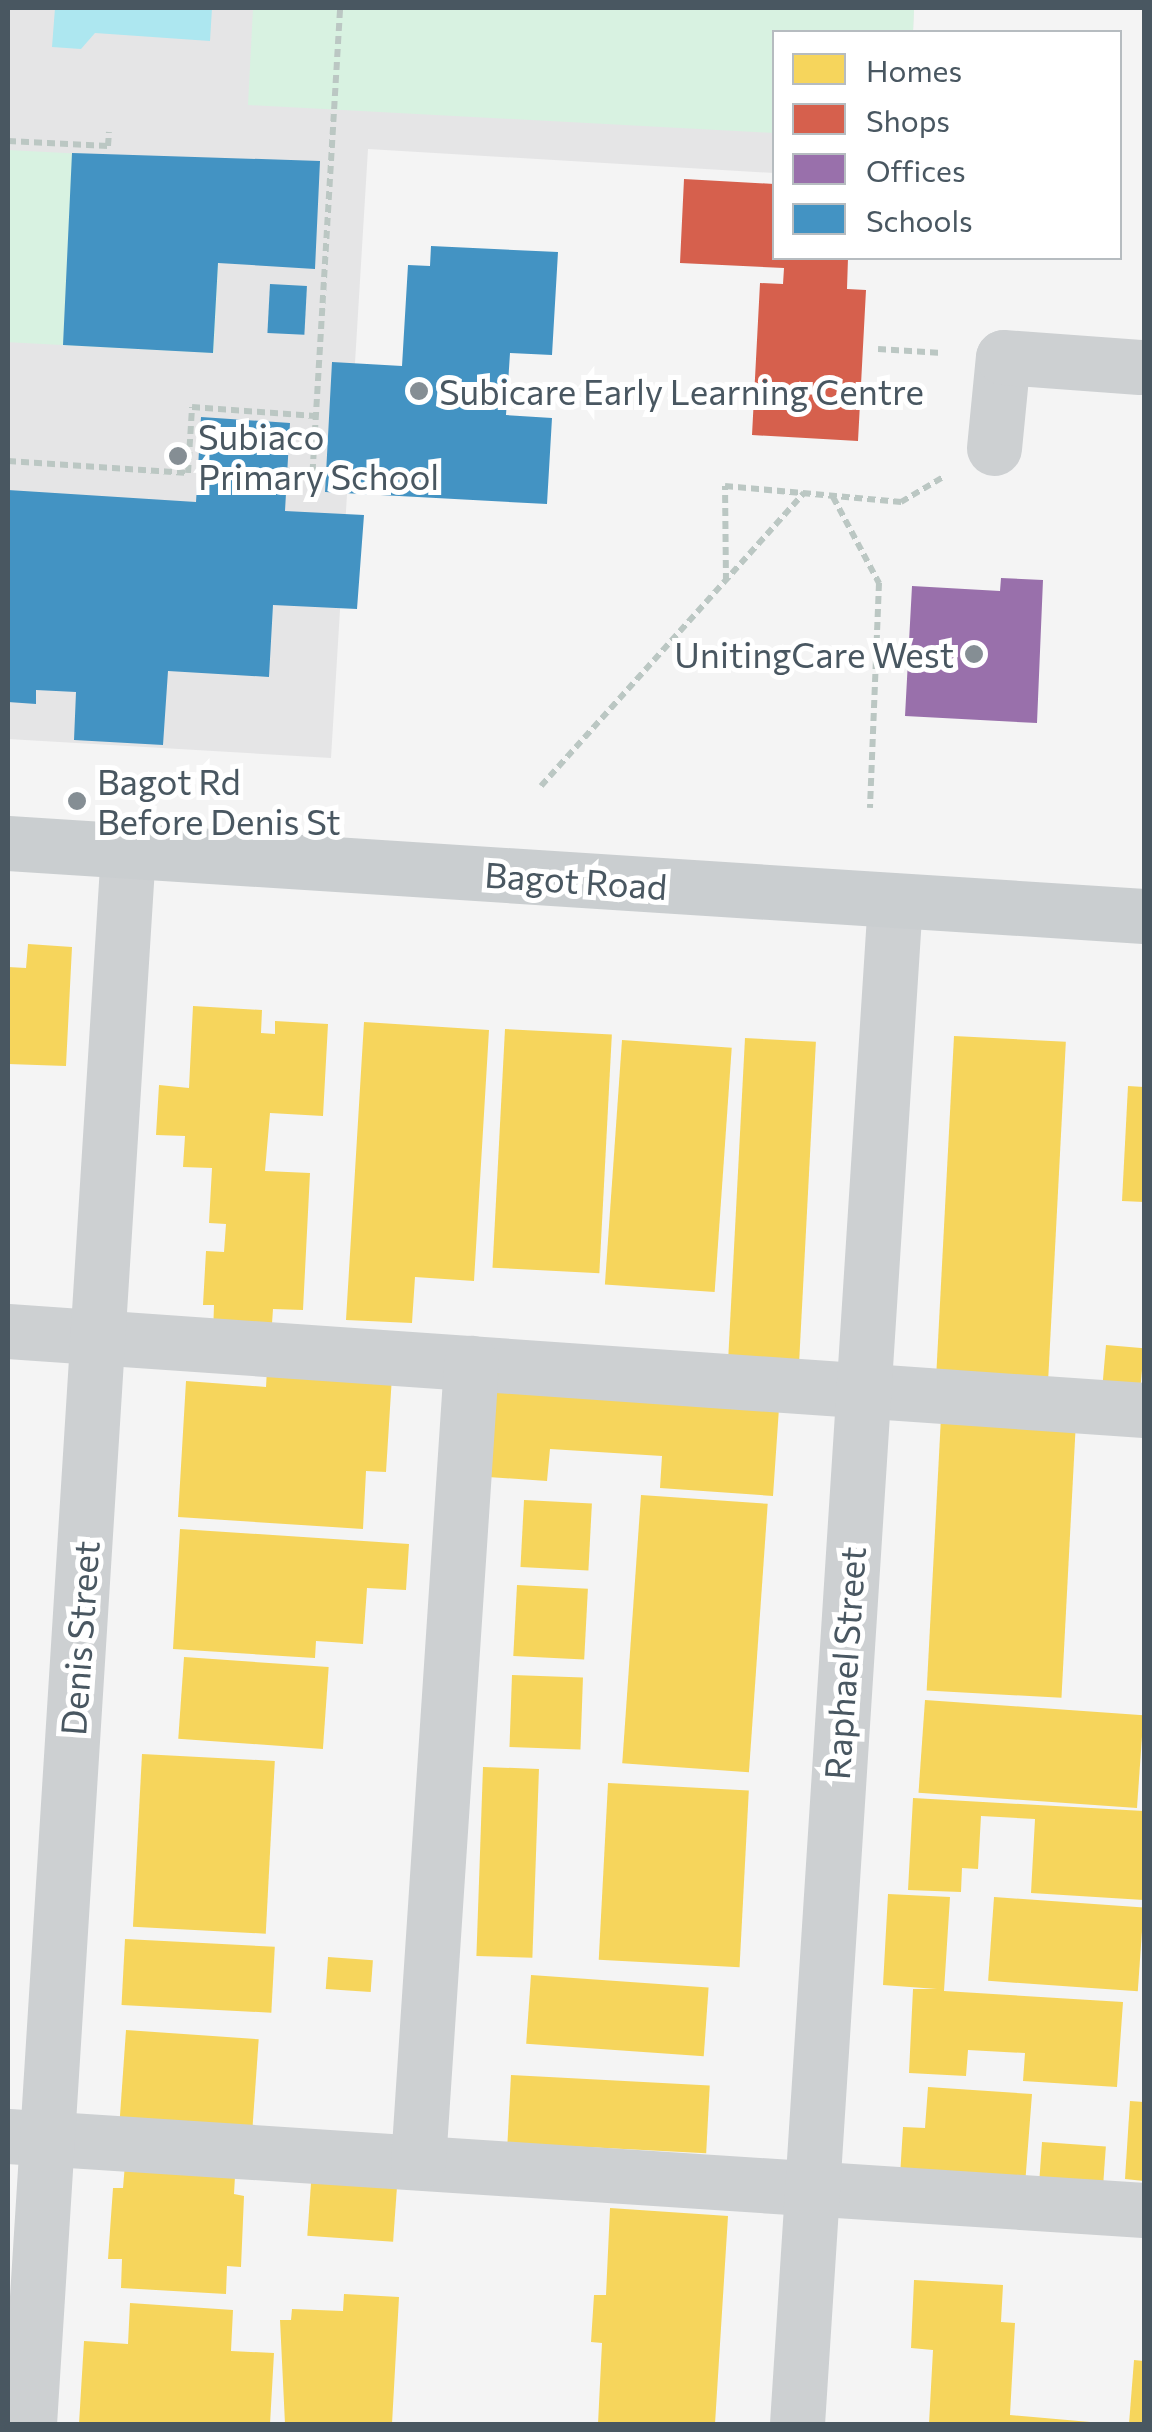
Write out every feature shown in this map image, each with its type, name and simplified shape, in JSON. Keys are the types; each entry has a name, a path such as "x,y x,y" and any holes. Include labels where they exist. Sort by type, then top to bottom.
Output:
{"main road":[{"name":"Bagot Road","path":"8,843 1144,916"}],"street":[{"path":"994,448 1004,357 1140,366"},
{"name":"Denis Street","path":"29,2424 27,2137 98,1336 128,851"},
{"name":"Raphael Street","path":"797,2424 895,902"},
{"path":"8,1331 1144,1410"},
{"path":"418,2162 471,1364"},
{"path":"27,2137 1144,2210"}],"path":[{"path":"311,498 340,8"},
{"path":"8,140 108,146 109,132"},
{"path":"8,461 188,473 192,407 315,416"},
{"path":"726,580 725,486 901,502 994,448"},
{"path":"541,786 804,494"},
{"path":"832,496 879,583 870,808"}],"shaded area":[{"name":"Subiaco Primary School","path":"8,8 914,8 913,30 772,30 772,173 368,149 331,758 8,739"}],"green space":[{"path":"253,8 914,8 913,30 772,30 772,133 248,105"},
{"path":"8,150 224,161 214,353 8,342"}],"water":[{"path":"55,8 212,8 210,41 95,33 81,49 52,47"}],"building: Homes":[{"path":"28,944 72,947 66,1066 8,1064 8,967 26,968"},
{"path":"193,1006 262,1010 261,1033 275,1034 275,1021 328,1024 323,1116 270,1113 265,1171 310,1173 303,1310 273,1309 271,1338 213,1335 214,1305 203,1305 206,1251 224,1252 226,1224 209,1223 212,1168 183,1167 185,1136 156,1135 159,1085 189,1088"},
{"path":"364,1022 489,1030 474,1281 415,1277 412,1323 346,1320"},
{"path":"505,1029 612,1035 599,1273 492,1268"},
{"path":"954,1036 1066,1042 1048,1387 936,1382"},
{"path":"745,1038 816,1042 799,1366 728,1363"},
{"path":"622,1040 732,1048 715,1292 605,1284"},
{"path":"1128,1086 1144,1087 1144,1202 1122,1201"},
{"path":"1106,1345 1144,1348 1140,1393 1102,1390"},
{"path":"267,1369 392,1376 386,1472 366,1471 363,1529 178,1517 186,1381 266,1387"},
{"path":"493,1389 779,1408 773,1496 660,1488 662,1456 550,1449 547,1481 488,1477"},
{"path":"941,1417 1076,1424 1061,1698 927,1691"},
{"path":"641,1495 768,1504 749,1772 622,1763"},
{"path":"524,1500 592,1504 588,1570 520,1567"},
{"path":"180,1529 409,1544 406,1590 367,1588 363,1644 316,1641 315,1658 173,1649"},
{"path":"517,1585 588,1589 584,1660 513,1656"},
{"path":"184,1657 329,1667 323,1749 178,1739"},
{"path":"512,1675 583,1677 580,1749 509,1747"},
{"path":"925,1700 1143,1715 1137,1808 919,1793"},
{"path":"142,1754 275,1761 266,1934 133,1927"},
{"path":"483,1767 539,1769 532,1958 476,1956"},
{"path":"608,1783 749,1790 740,1967 599,1960"},
{"path":"913,1798 1144,1811 1144,1900 1031,1893 1035,1819 981,1816 978,1869 962,1868 961,1892 908,1890"},
{"path":"888,1894 950,1897 944,1991 1123,2002 1117,2087 1023,2081 1025,2053 968,2050 966,2076 909,2073 913,1989 937,1989 883,1985"},
{"path":"994,1897 1144,1907 1138,1991 988,1981"},
{"path":"125,1939 275,1947 271,2013 122,2005"},
{"path":"328,1957 373,1960 371,1992 326,1989"},
{"path":"531,1975 709,1987 704,2056 526,2044"},
{"path":"126,2030 259,2039 252,2137 119,2128"},
{"path":"511,2075 710,2085 706,2153 507,2143"},
{"path":"928,2087 1032,2094 1025,2185 900,2177 903,2127 925,2128"},
{"path":"1130,2101 1144,2102 1144,2181 1125,2179"},
{"path":"1042,2142 1106,2146 1103,2189 1039,2185"},
{"path":"126,2152 236,2158 234,2194 244,2196 241,2267 227,2266 226,2294 121,2288 122,2259 108,2259 113,2188 123,2188"},
{"path":"312,2169 398,2175 393,2242 307,2236"},
{"path":"610,2208 728,2216 715,2424 598,2424 602,2343 591,2342 594,2295 606,2295"},
{"path":"914,2280 1003,2285 1001,2322 1015,2323 1010,2415 1113,2424 929,2424 933,2350 911,2348"},
{"path":"344,2294 399,2297 392,2424 285,2424 280,2320 291,2320 292,2309 343,2311"},
{"path":"130,2303 233,2310 231,2351 274,2353 270,2424 79,2424 84,2341 128,2344"},
{"path":"1134,2360 1144,2361 1144,2424 1129,2424"}],"building: Shops":[{"path":"684,179 772,184 772,260 848,260 847,289 866,290 858,441 752,435 760,283 783,284 784,268 680,263"}],"building: Offices":[{"name":"UnitingCare West","path":"1001,578 1043,580 1037,723 905,716 912,586 1000,591"}],"building: Schools":[{"path":"72,153 320,161 315,269 218,263 213,353 63,345"},
{"name":"Subicare Early Learning Centre","path":"431,246 558,252 552,355 510,353 506,415 552,418 547,504 325,492 332,362 402,366 408,265 430,266"},
{"path":"270,284 307,286 304,335 267,333"},
{"path":"201,417 290,423 285,511 364,515 357,609 273,605 269,677 168,671 163,745 74,740 76,692 36,690 36,704 8,702 8,490 196,502"}],"place":[{"name":"Subicare Early Learning Centre","path":"419,391"},
{"name":"Subiaco Primary School","path":"178,456"},
{"name":"UnitingCare West","path":"974,654"},
{"name":"Bagot Rd Before Denis St","path":"77,801"}]}
